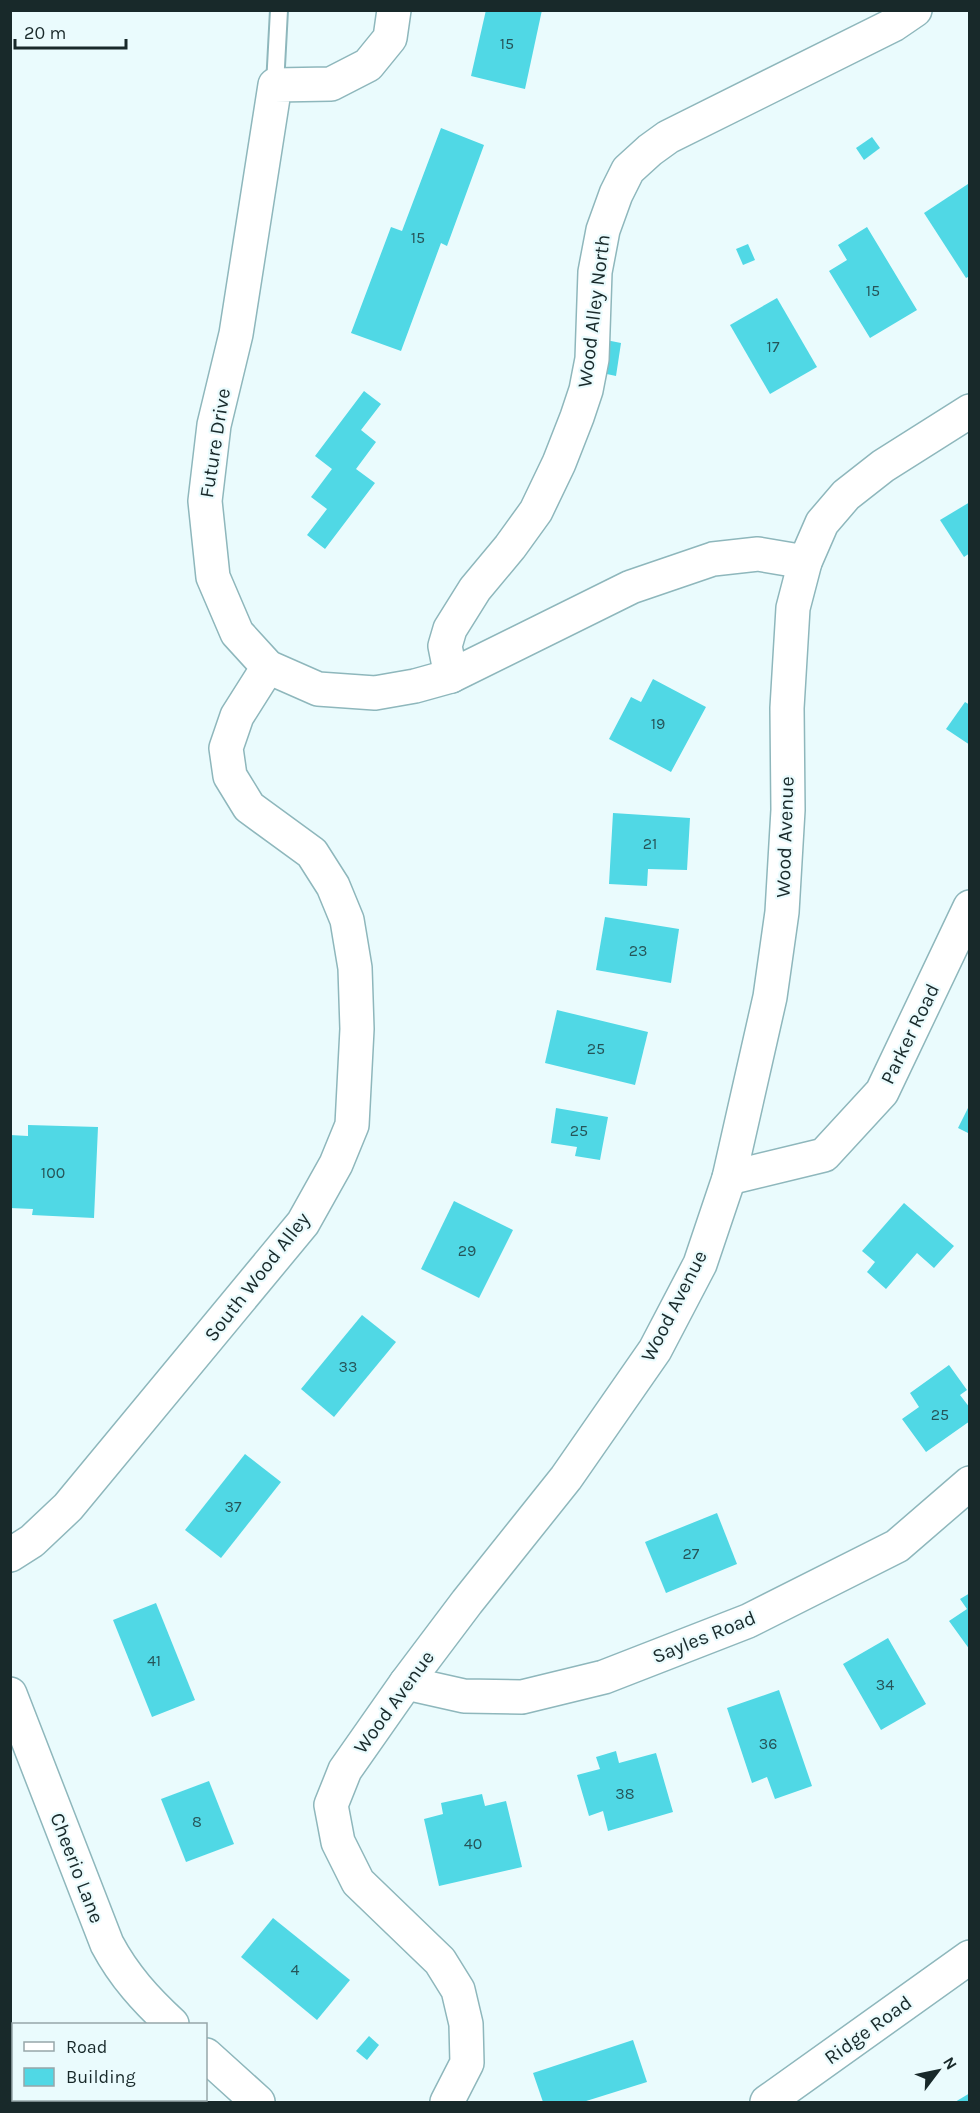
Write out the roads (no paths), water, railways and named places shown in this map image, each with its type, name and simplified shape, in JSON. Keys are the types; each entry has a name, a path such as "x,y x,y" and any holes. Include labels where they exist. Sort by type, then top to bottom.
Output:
{"street":[{"path":"275,85 331,84 368,65 390,38 394,10"},
{"name":"Wood Alley North","path":"451,676 445,646 450,629 475,589 536,511 559,463 577,417 586,390 592,359 595,272 603,230 616,194 628,170 668,137 893,25 915,10"},
{"name":"Future Drive","path":"275,85 236,334 214,425 204,501 213,577 237,633 268,667 318,689 375,693 415,686 451,676 631,587 713,559 758,554 805,562"},
{"name":"Wood Avenue","path":"447,2103 467,2063 466,2024 458,1990 440,1961 358,1882 338,1842 331,1805 345,1770 406,1683 467,1602 567,1478 656,1350 700,1264 729,1178 770,997 782,912 788,810 788,708 793,608 805,562 822,523 846,495 883,466 969,411"},
{"name":"South Wood Alley","path":"10,1555 32,1541 68,1507 303,1223 336,1164 352,1125 357,1029 355,968 347,920 333,886 312,854 249,807 230,776 226,748 237,716 268,667"},
{"name":"Parker Road","path":"729,1178 824,1155 882,1092 969,907"},
{"name":"Sayles Road","path":"406,1683 464,1696 522,1697 604,1677 748,1621 897,1546 969,1483"},
{"name":"Cheerio Lane","path":"10,1694 107,1944 119,1968 170,2023"},
{"name":"Ridge Road","path":"767,2103 969,1957"},
{"path":"207,2056 258,2103"}],"lane":[{"path":"275,85 279,10"}]}
